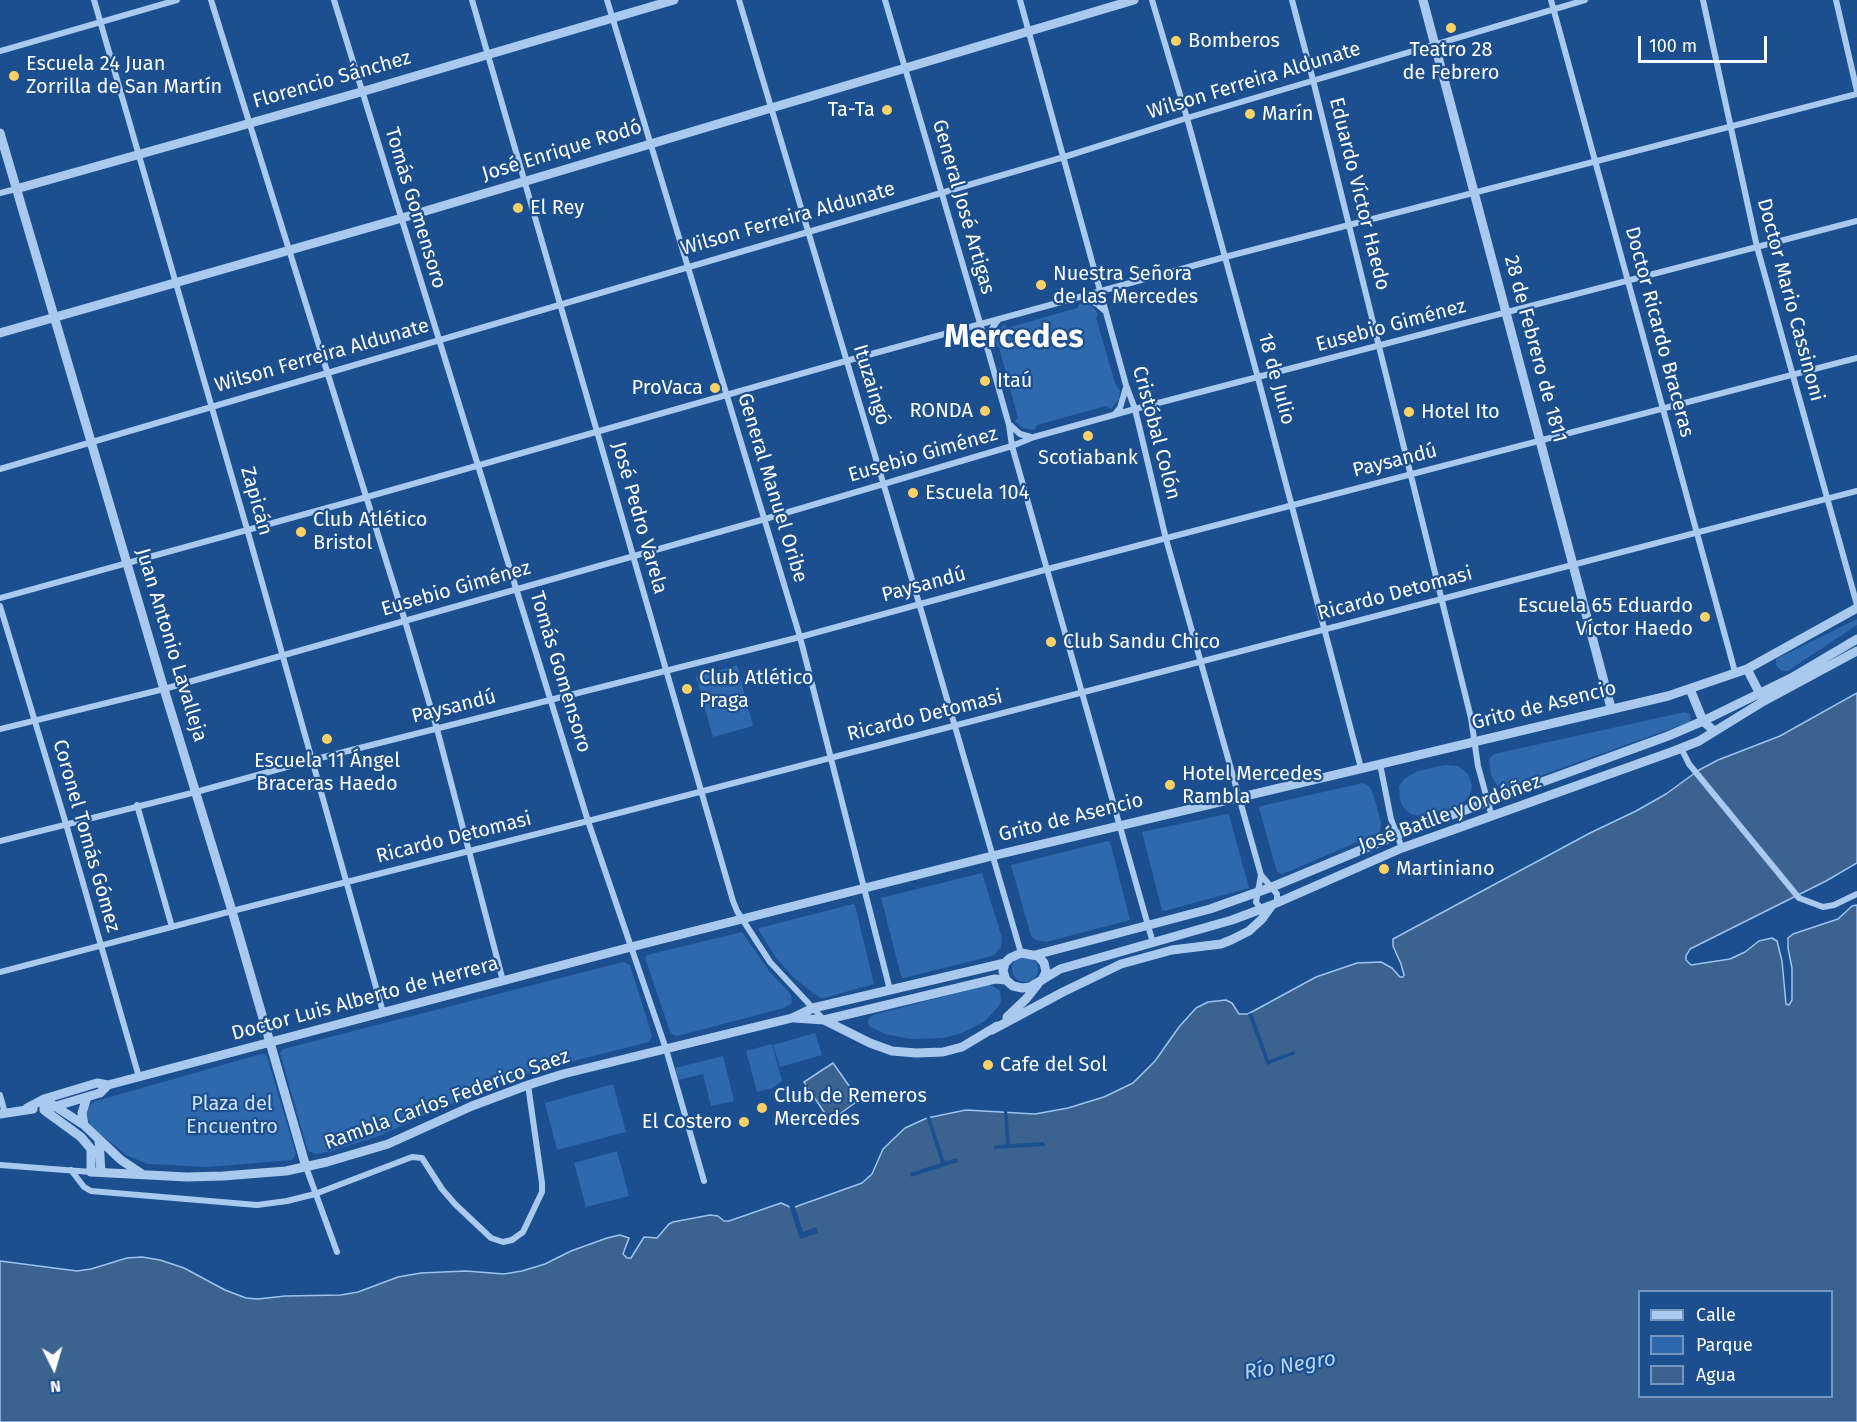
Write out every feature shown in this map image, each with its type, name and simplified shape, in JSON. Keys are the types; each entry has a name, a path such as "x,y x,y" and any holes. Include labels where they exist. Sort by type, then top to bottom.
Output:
{"street":[{"name":"Zapicán","path":"94,0 283,655 383,1012"},
{"path":"0,51 177,0"},
{"path":"211,0 405,621 437,729 503,981"},
{"name":"Tomás Gomensoro","path":"334,0 588,821 666,1049 704,1181"},
{"name":"José Pedro Varela","path":"472,0 733,902 770,962 824,1020"},
{"name":"General Manuel Oribe","path":"607,0 800,637 890,990"},
{"name":"Florencio Sánchez","path":"0,193 361,92 674,0"},
{"name":"Ituzaingó","path":"739,0 1021,953"},
{"name":"General José Artigas","path":"885,0 987,347 1009,425 1012,446 1153,943"},
{"name":"Cristóbal Colón","path":"1020,0 1126,385 1135,409 1166,539 1261,875"},
{"name":"José Enrique Rodó","path":"0,333 525,182 1134,0"},
{"name":"18 de Julio","path":"1152,0 1226,257 1361,768"},
{"name":"Eduardo Víctor Haedo","path":"1292,0 1471,718 1478,766 1491,817"},
{"name":"28 de Febrero de 1811","path":"1423,0 1611,708"},
{"name":"Doctor Ricardo Braceras","path":"1551,0 1735,672"},
{"name":"Wilson Ferreira Aldunate","path":"0,468 1064,157 1313,80 1585,0"},
{"name":"Doctor Mario Cassinoni","path":"1703,0 1757,247 1857,606"},
{"path":"0,598 979,324 1226,257 1857,93 1836,0"},
{"name":"Juan Antonio Lavalleja","path":"0,133 306,1167"},
{"name":"Eusebio Giménez","path":"0,729 165,689 765,519 1012,446 1034,437 1135,409 1857,221"},
{"path":"1081,297 1092,301 1106,311"},
{"path":"987,347 989,333 998,319"},
{"name":"Paysandú","path":"0,841 800,637 919,603 1857,358"},
{"path":"1113,416 1120,408 1126,385"},
{"path":"1009,425 1020,434 1034,437"},
{"name":"Ricardo Detomasi","path":"0,972 1857,491"},
{"name":"Coronel Tomás Gómez","path":"0,606 139,1077"},
{"name":"Grito de Asencio","path":"631,947 1120,825 1668,696 1748,669 1857,606"},
{"path":"1040,982 1022,988 1013,986 1006,980 1003,971 1005,963 1021,953 1035,955 1148,926 1210,909 1272,887 1397,835 1668,736 1762,697 1857,639"},
{"name":"José Batlle y Ordóñez","path":"1040,982 1060,969 1232,920 1275,904 1402,848 1681,748 1714,731 1762,697 1857,651"},
{"path":"1748,669 1762,697"},
{"path":"1690,689 1703,721 1714,731"},
{"path":"1681,748 1689,764 1799,898 1823,908 1857,894"},
{"path":"1380,764 1391,819 1402,848"},
{"path":"137,805 172,927"},
{"path":"824,1020 870,1043 892,1051 943,1052 962,1047 1063,992 1121,964 1172,950 1221,944 1248,931 1275,904 1277,894 1261,875"},
{"path":"1261,875 1256,903 1261,909"},
{"name":"Doctor Luis Alberto de Herrera","path":"2,1113 27,1108 44,1099 97,1083 108,1085 631,947"},
{"path":"992,1030 1026,999 1046,972 1044,963 1035,955"},
{"name":"Rambla Carlos Federico Saez","path":"0,1165 187,1177 276,1172 306,1167 360,1154 388,1144 472,1106 564,1074 792,1018 813,1008 1005,963"},
{"name":"Rambla Carlos Federico Saez","path":"792,1018 824,1020 995,979 1006,980"},
{"name":"Doctor Luis Alberto de Herrera","path":"27,1108 44,1110 100,1093 108,1085"},
{"path":"71,1170 84,1187 91,1191 257,1205 315,1194 412,1157 422,1158 442,1190 476,1226 491,1238 503,1242 512,1240 523,1232 542,1192 528,1085"},
{"path":"0,1095 2,1113"},
{"path":"84,1125 82,1113 87,1097"},
{"path":"44,1099 84,1125 121,1160 144,1174"},
{"path":"44,1099 44,1110 87,1143 91,1149 96,1172"},
{"path":"96,1172 99,1140"},
{"path":"306,1167 337,1252"}],"green space":[{"path":"1080,303 1088,304 1098,314 1096,318 1116,386 1120,390 1119,399 1111,409 1106,406 1037,425 1034,430 1023,428 1015,421 1018,418 999,347 994,345 995,334 1005,325 1007,328 1077,308"},
{"path":"1857,619 1857,625 1788,671 1782,671 1776,665 1776,659"},
{"path":"737,665 753,726 713,737 696,677"},
{"path":"1685,712 1690,714 1689,722 1504,789 1496,784 1491,775 1489,759 1494,754"},
{"path":"1445,765 1458,766 1468,774 1472,786 1465,801 1458,806 1425,816 1408,812 1400,800 1399,786 1404,779 1418,771"},
{"path":"1363,783 1370,787 1374,797 1381,822 1380,832 1283,874 1277,872 1259,808"},
{"path":"1227,814 1249,888 1162,910 1142,832"},
{"path":"1108,841 1130,920 1046,942 1036,940 1031,936 1011,865"},
{"path":"982,873 1002,938 1001,947 994,955 988,957 903,978 881,898"},
{"path":"853,904 874,984 820,998 794,978 776,958 758,929"},
{"path":"742,932 770,972 791,995 792,1003 784,1008 677,1036 671,1034 645,958 647,955"},
{"path":"1025,956 1034,960 1038,969 1034,978 1025,982 1016,978 1012,969 1016,960"},
{"path":"623,962 630,965 652,1036 649,1042 542,1069 480,1091 376,1137 332,1151 316,1154 308,1151 280,1053 283,1049"},
{"path":"987,985 1000,991 999,1006 985,1021 962,1033 943,1038 911,1039 885,1034 869,1026 868,1020 873,1015"},
{"path":"815,1033 822,1055 780,1067 773,1045"},
{"path":"772,1044 782,1081 772,1088 757,1092 746,1051"},
{"name":"Plaza del Encuentro","path":"261,1054 267,1057 296,1154 292,1160 208,1167 148,1164 126,1155 99,1133 86,1116 87,1107 96,1101"},
{"path":"723,1056 734,1101 711,1106 703,1074 678,1080 675,1068"},
{"path":"613,1084 626,1132 557,1150 545,1103"},
{"path":"617,1151 629,1196 586,1207 574,1163"}],"water":[{"name":"Río Negro","path":"1857,693 1857,863 1826,881 1690,949 1686,960 1691,965 1730,959 1745,952 1759,941 1772,938 1777,941 1782,961 1786,1004 1789,1005 1792,1000 1792,968 1788,938 1793,934 1838,919 1852,906 1857,905 1857,1422 0,1422 0,1261 77,1271 127,1258 142,1257 184,1268 225,1290 246,1298 258,1299 341,1295 358,1292 398,1277 421,1273 466,1271 504,1274 522,1271 545,1264 571,1251 620,1235 629,1238 623,1254 631,1258 644,1237 657,1238 673,1222 710,1215 729,1221 781,1203 795,1207 862,1183 872,1174 883,1149 905,1128 927,1118 966,1110 1035,1114 1068,1108 1104,1097 1133,1083 1155,1061 1179,1027 1196,1008 1208,1002 1226,1000 1232,1003 1239,1014 1248,1014 1316,977 1357,963 1381,962 1403,977 1393,939 1590,833 1636,811 1718,760 1780,736"},
{"path":"833,1063 859,1100 830,1121 804,1082"}],"pier":[{"path":"1252,1013 1269,1060 1294,1051 1295,1054 1267,1065 1248,1014"},
{"path":"1004,1109 1007,1109 1010,1144 1044,1142 1045,1146 994,1149 994,1146 1006,1144"},
{"path":"929,1114 945,1162 957,1158 958,1162 911,1177 910,1173 941,1163 926,1116"},
{"path":"788,1202 794,1204 803,1232 816,1227 818,1233 800,1239"}],"place":[{"name":"Teatro 28 de Febrero","path":"1451,28"},
{"name":"Bomberos","path":"1176,41"},
{"name":"Escuela 24 Juan Zorrilla de San Martín","path":"14,76"},
{"name":"Ta-Ta","path":"887,110"},
{"name":"Marín","path":"1250,114"},
{"name":"El Rey","path":"518,208"},
{"name":"Nuestra Señora de las Mercedes","path":"1041,285"},
{"name":"Itaú","path":"985,381"},
{"name":"ProVaca","path":"715,388"},
{"name":"RONDA","path":"985,411"},
{"name":"Hotel Ito","path":"1409,412"},
{"name":"Scotiabank","path":"1088,436"},
{"name":"Escuela 104","path":"913,493"},
{"name":"Club Atlético Bristol","path":"301,532"},
{"name":"Escuela 65 Eduardo Víctor Haedo","path":"1705,617"},
{"name":"Club Sandu Chico","path":"1051,642"},
{"name":"Club Atlético Praga","path":"687,689"},
{"name":"Escuela 11 Ángel Braceras Haedo","path":"327,739"},
{"name":"Hotel Mercedes Rambla","path":"1170,785"},
{"name":"Martiniano","path":"1384,869"},
{"name":"Cafe del Sol","path":"988,1065"},
{"name":"Club de Remeros Mercedes","path":"762,1108"},
{"name":"El Costero","path":"744,1122"}],"district":[{"name":"Mercedes","path":"1014,338"}]}
